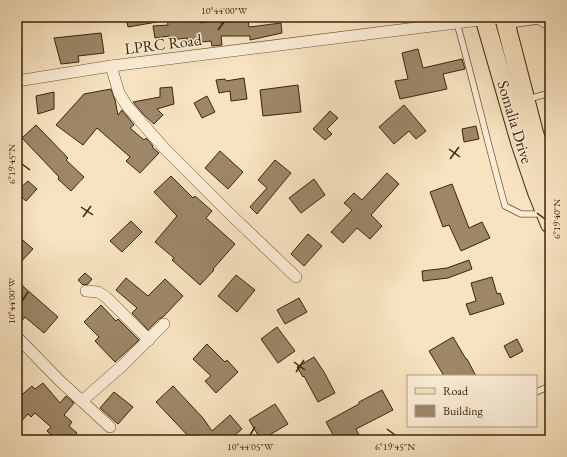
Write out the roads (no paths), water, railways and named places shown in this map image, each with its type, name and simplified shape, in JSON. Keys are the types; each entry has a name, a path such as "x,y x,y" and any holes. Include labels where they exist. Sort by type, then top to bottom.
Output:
{"main road":[{"name":"Somalia Drive","path":"485,18 520,142 548,219"},
{"name":"Somalia Drive","path":"505,20 534,133 550,182"}],"street":[{"name":"LPRC Road","path":"17,81 111,66 457,23 485,18 505,20"},
{"path":"111,66 119,94 127,106 164,148 296,277"},
{"path":"86,290 98,292 106,297 149,340"},
{"path":"82,401 123,366 164,324"},
{"path":"17,336 60,381 110,427"}],"lane":[{"path":"505,20 538,21 550,28"},
{"path":"457,23 505,206 521,214 548,219"},
{"path":"525,100 550,93"},
{"path":"537,392 550,386"}]}
